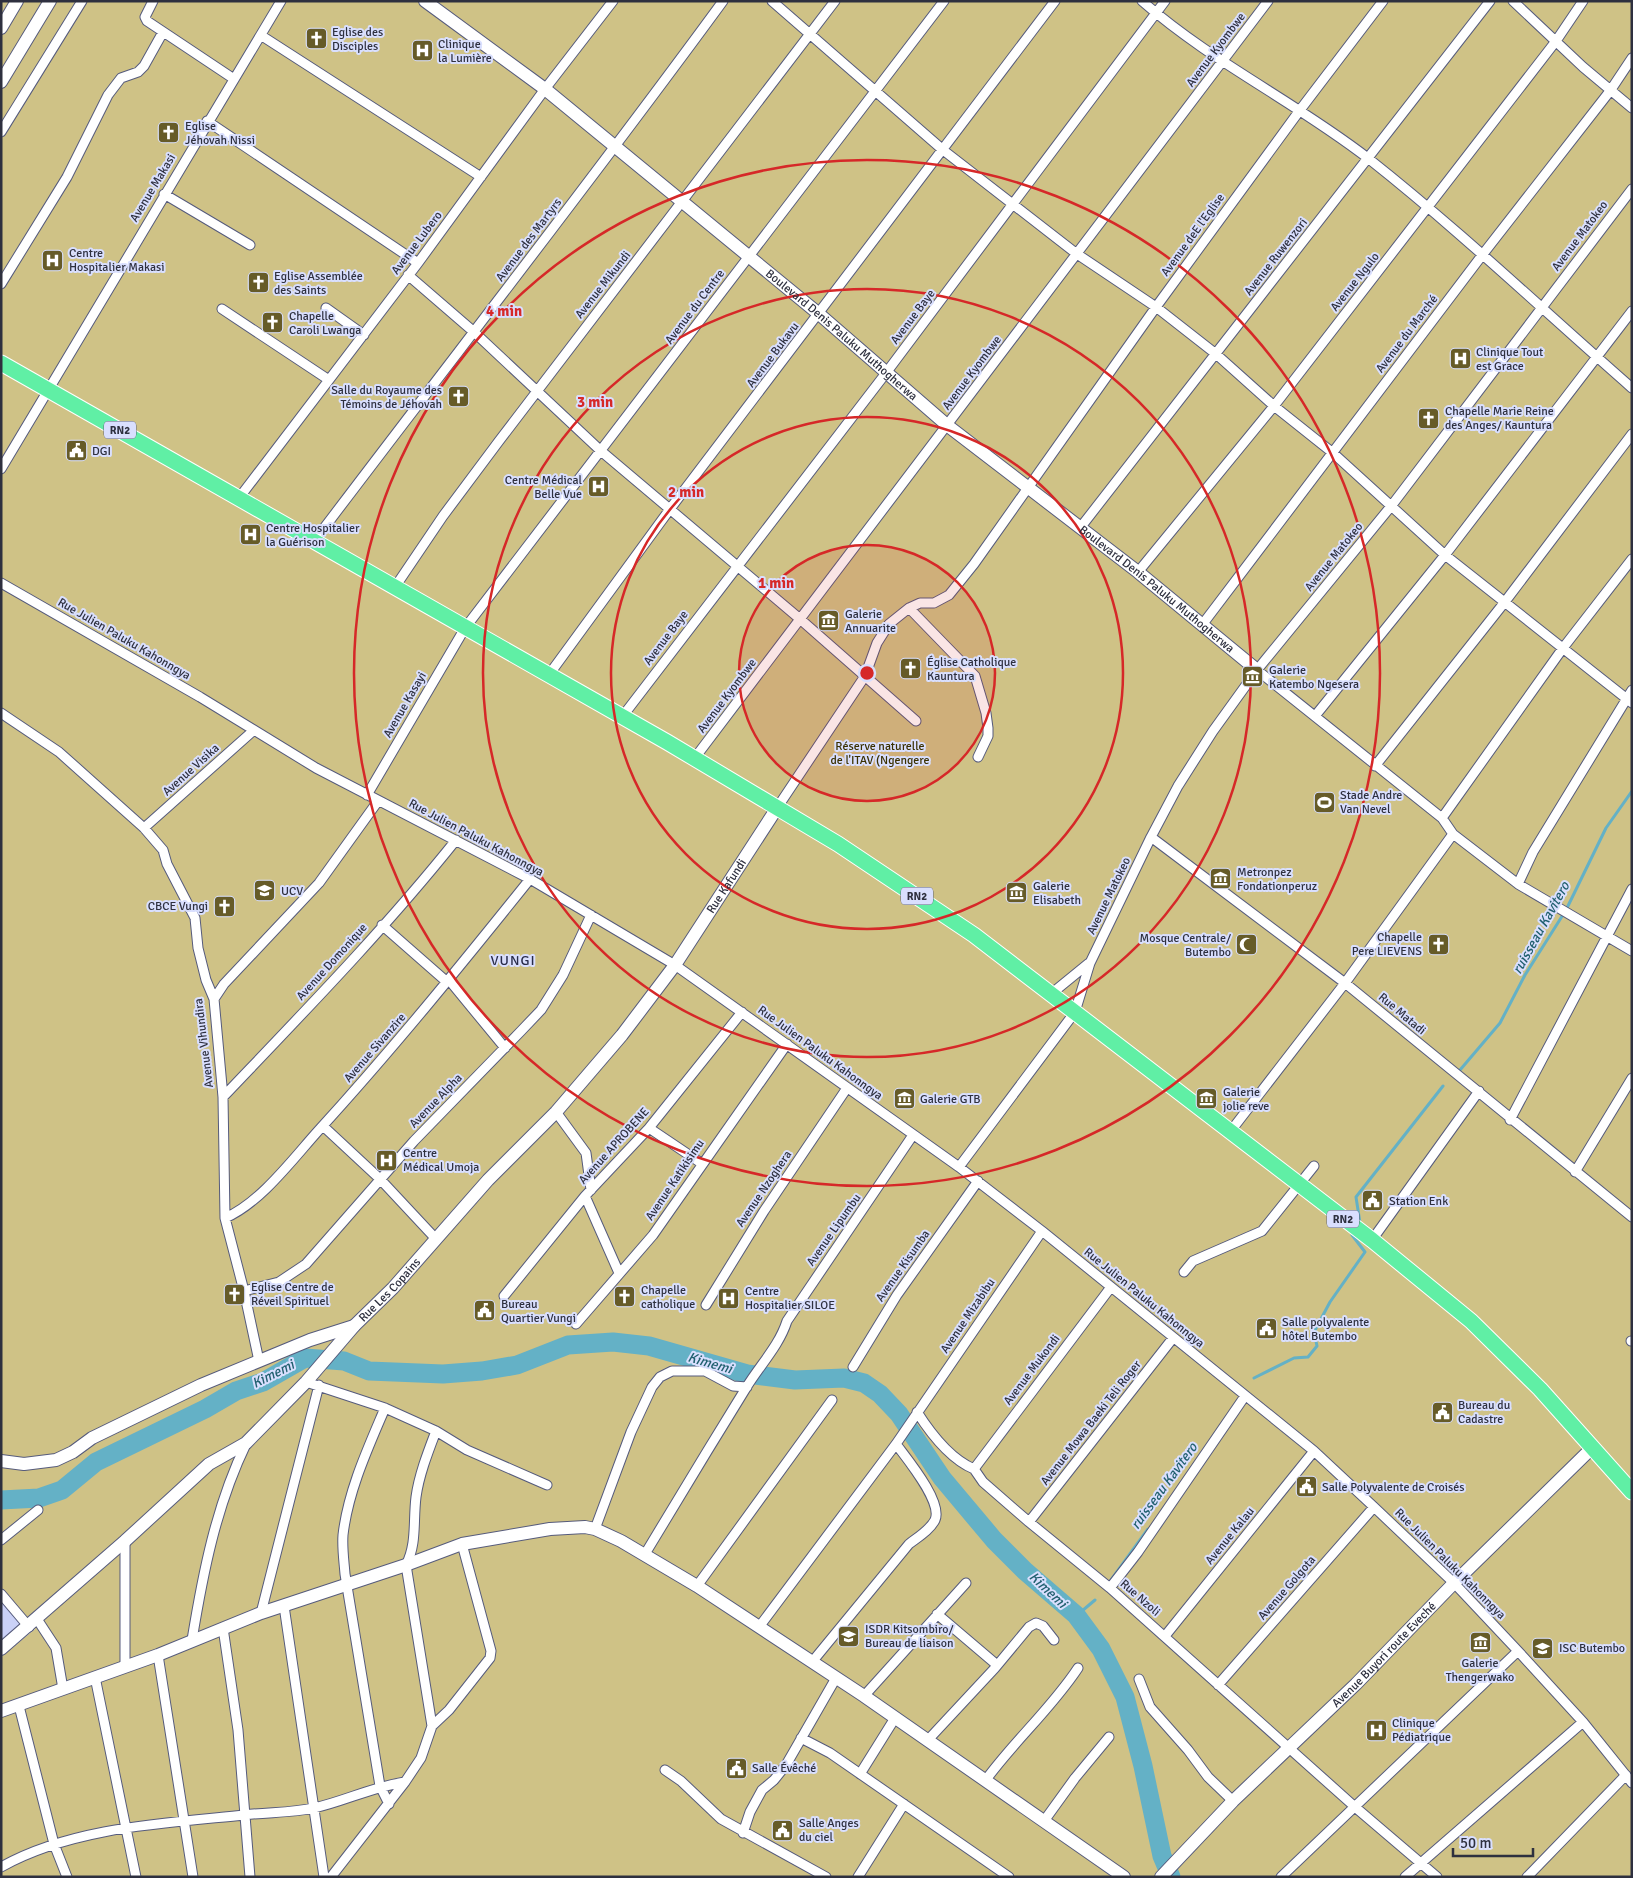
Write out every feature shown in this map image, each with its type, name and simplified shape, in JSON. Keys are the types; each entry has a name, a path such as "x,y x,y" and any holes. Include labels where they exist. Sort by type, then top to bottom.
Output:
{"highway":[{"name":"RN2","path":"1,363 315,540 622,717 838,844 929,903 1075,1012 1372,1240 1478,1326 1540,1389 1632,1492"}],"street":[{"path":"2,25 17,1"},
{"path":"1,82 50,1"},
{"path":"1,132 82,1"},
{"path":"153,1 145,17 163,32 234,79"},
{"name":"Avenue Makasi","path":"1,470 207,121 262,36 281,1"},
{"name":"Boulevard Denis Paluku Muthogherwa","path":"425,1 545,89 819,314 948,426 1138,572 1257,670"},
{"name":"Avenue Lubero","path":"239,498 364,335 545,89 613,1"},
{"name":"Avenue des Martyrs","path":"315,540 616,147 723,1"},
{"path":"772,1 943,150 1077,254 1156,307 1216,354 1274,406 1333,453 1445,554 1629,701"},
{"name":"Avenue Mikundi","path":"395,587 442,516 835,1"},
{"name":"Avenue du Centre","path":"465,628 944,1"},
{"name":"Avenue Bukavu","path":"548,676 670,509 1055,1"},
{"path":"1142,1 1156,14 1300,110 1368,159 1482,254 1540,308 1632,388"},
{"name":"Avenue Baye","path":"622,717 886,373 1165,1"},
{"name":"Avenue Kyombwe","path":"694,759 1268,1"},
{"name":"Avenue deE l'Eglise","path":"908,608 920,603 934,603 949,595 1029,489 1156,307 1300,110 1383,1"},
{"name":"Avenue Ruwenzori","path":"1080,528 1490,1"},
{"path":"1513,1 1610,91 1632,108"},
{"name":"Avenue Ngulo","path":"1138,572 1274,406 1556,41 1583,1"},
{"path":"1,284 67,177 108,95 122,78 138,72 144,66 163,32"},
{"path":"262,36 481,176"},
{"name":"Avenue du Marché","path":"1202,625 1482,254 1610,91 1632,58"},
{"path":"207,121 418,263"},
{"name":"Avenue Matokeo","path":"1075,1012 1090,963 1151,837 1178,786 1213,732 1257,670 1392,506 1540,308 1632,189"},
{"path":"164,194 250,245"},
{"path":"408,275 538,390 601,452 800,619 916,721"},
{"path":"326,308 364,335"},
{"path":"222,309 329,380"},
{"path":"1315,716 1445,554 1632,311"},
{"path":"1375,766 1504,603 1632,434"},
{"path":"1442,818 1563,648 1632,559"},
{"name":"Rue Julien Paluku Kahonngya","path":"1,583 366,795 530,879 675,965 958,1166 1042,1230 1314,1452 1374,1506 1454,1582 1583,1722 1629,1779"},
{"path":"777,808 865,676 877,643 889,624 908,608 975,676 986,713 988,728 988,736 978,757"},
{"name":"Avenue Kasayi","path":"366,795 465,628"},
{"path":"1257,670 1442,818 1453,834 1518,884 1632,951"},
{"path":"1518,884 1533,852 1629,701 1632,690"},
{"name":"Avenue Vihundira","path":"1,714 59,752 144,828 163,850 166,864 195,918 198,948 206,980 214,999 223,1097 225,1218 244,1291 259,1361"},
{"name":"Avenue Visika","path":"144,828 254,730"},
{"path":"214,999 224,984 319,883 378,801"},
{"name":"Rue Kafundi","path":"675,965 777,808"},
{"path":"1230,1132 1345,984 1453,834"},
{"name":"Rue Matadi","path":"1151,837 1345,984 1479,1090 1510,1120 1632,1217"},
{"name":"Avenue Domonique","path":"223,1097 382,926 456,840"},
{"name":"Avenue Sivanzire","path":"225,1218 237,1213 250,1202 323,1126 408,1030 530,879"},
{"path":"1510,1120 1632,889"},
{"name":"Avenue Alpha","path":"244,1291 279,1282 306,1264 380,1179 541,1010 563,975 591,915"},
{"path":"382,926 448,981 505,1048"},
{"path":"1051,994 1090,963"},
{"name":"Rue Les Copains","path":"1,1461 24,1464 56,1460 73,1452 92,1438 201,1385 310,1340 354,1326 393,1288 488,1180 556,1112 622,1035 675,965"},
{"name":"Avenue APROBENE","path":"504,1296 588,1193 649,1128 742,1012"},
{"path":"958,1166 1075,1012"},
{"name":"Avenue Katikisimu","path":"576,1324 653,1235 701,1163 787,1044"},
{"path":"1576,1172 1632,1078"},
{"name":"Avenue Nzoghera","path":"706,1305 764,1210 847,1088"},
{"path":"1372,1240 1479,1090"},
{"path":"556,1112 586,1153 588,1193 619,1273"},
{"path":"323,1126 380,1179 436,1239"},
{"path":"649,1128 701,1163"},
{"name":"Avenue Lipumbu","path":"645,1554 747,1387 761,1365 768,1359 788,1321 824,1264 913,1135"},
{"path":"1184,1272 1193,1261 1262,1231 1314,1166"},
{"name":"Avenue Kisumba","path":"853,1367 897,1295 978,1181"},
{"name":"Avenue Mizabibu","path":"759,1627 897,1442 1042,1230"},
{"name":"Avenue Mukondi","path":"974,1469 1111,1287"},
{"path":"1,1650 209,1464 246,1443 306,1382 354,1326"},
{"name":"Avenue Mowa Baeki Teli Roger","path":"1028,1522 1173,1338"},
{"path":"596,1529 631,1432 652,1387 660,1377 672,1371 705,1371 733,1386 747,1387"},
{"path":"306,1382 385,1408 436,1431 468,1450 548,1485"},
{"path":"261,1613 319,1385"},
{"path":"1110,1588 1138,1552 1245,1396"},
{"path":"697,1586 832,1400"},
{"path":"385,1408 365,1456 345,1523 343,1547 346,1584 380,1786 389,1804"},
{"name":"Rue Nzoli","path":"916,1414 943,1446 960,1461 974,1469 983,1482 1028,1522 1110,1588 1354,1807 1437,1877"},
{"path":"432,1726 406,1565 412,1554 416,1497 423,1468 436,1431"},
{"path":"812,1662 909,1544 928,1529 935,1519 936,1509 932,1497 897,1442"},
{"path":"192,1640 202,1577 220,1507 231,1474 246,1443"},
{"name":"Avenue Buyori route Eveché","path":"1161,1877 1233,1801 1356,1684 1454,1582 1592,1448"},
{"name":"Avenue Kalau","path":"1165,1636 1314,1452"},
{"name":"Avenue Golgota","path":"1218,1685 1374,1506"},
{"path":"1,1540 38,1510"},
{"path":"1,1711 158,1655 261,1613 406,1565 462,1544 550,1529 570,1527 596,1529 645,1554 697,1586 864,1696 1124,1877"},
{"path":"125,1541 125,1666"},
{"path":"331,1877 405,1782 421,1758 432,1726 449,1710 490,1658 490,1651 462,1544"},
{"path":"864,1696 966,1583"},
{"path":"1,1594 33,1623 56,1648 63,1689"},
{"path":"284,1606 324,1877"},
{"path":"937,1614 997,1665"},
{"path":"927,1741 997,1665 1022,1634 1036,1623 1043,1626 1054,1640"},
{"path":"223,1628 238,1730 243,1815 250,1877"},
{"path":"1281,1877 1518,1651"},
{"path":"158,1655 193,1877"},
{"path":"985,1781 1011,1748 1064,1690 1078,1668"},
{"path":"95,1677 136,1877"},
{"path":"744,1833 750,1812 762,1790 774,1780 786,1765 836,1678"},
{"path":"1139,1679 1150,1707 1188,1750 1208,1777 1233,1801"},
{"path":"18,1706 54,1844 67,1877"},
{"path":"860,1774 895,1718"},
{"path":"1405,1877 1583,1722"},
{"path":"1044,1821 1075,1778 1109,1737"},
{"path":"801,1738 860,1774 1009,1877"},
{"path":"665,1770 681,1781 721,1818 744,1833 826,1877"},
{"path":"1527,1877 1629,1779"},
{"path":"1,1867 21,1856 54,1844 126,1828 313,1808 380,1786 405,1782"},
{"path":"858,1877 904,1804"}],"green space":[{"name":"Réserve naturelle de l'ITAV (Ngengere","path":"1,1 1632,1 1632,1877 1,1877 1,1657 35,1629 1,1590"}],"waterway":[{"name":"ruisseau Kavitero","path":"1460,1070 1500,1023 1525,975 1566,910 1606,828 1632,791"},
{"name":"ruisseau Kavitero","path":"1360,1223 1356,1197 1443,1086"},
{"name":"ruisseau Kavitero","path":"1254,1378 1294,1358 1308,1357 1317,1346 1314,1332 1330,1302 1365,1252 1352,1235"},
{"name":"Kimemi","path":"1,1500 39,1498 62,1490 96,1462 205,1409 236,1391 263,1382 305,1358 344,1361 369,1371 443,1374 482,1371 517,1365 568,1345 613,1342 649,1346 747,1374 795,1380 844,1378 864,1383 880,1394 899,1414 942,1478 994,1540 1025,1571 1076,1615 1101,1649 1125,1697 1143,1766 1162,1856 1171,1877"},
{"name":"ruisseau Kavitero","path":"1111,1580 1148,1529"},
{"name":"ruisseau Kavitero","path":"1076,1616 1095,1600"}],"place":[{"name":"Eglise des Disciples","path":"316,39"},
{"name":"Clinique la Lumière","path":"422,51"},
{"name":"Eglise Jéhovah Nissi","path":"169,133"},
{"name":"Centre Hospitalier Makasi","path":"53,260"},
{"name":"Eglise Assemblée des Saints","path":"258,283"},
{"name":"Chapelle Caroli Lwanga","path":"273,323"},
{"name":"Clinique Tout est Grace","path":"1460,359"},
{"name":"Salle du Royaume des Témoins de Jéhovah","path":"458,397"},
{"name":"Chapelle Marie Reine des Anges/ Kauntura","path":"1429,418"},
{"name":"DGI","path":"76,451"},
{"name":"Centre Médical Belle Vue","path":"598,487"},
{"name":"Centre Hospitalier la Guérison","path":"250,535"},
{"name":"Galerie Annuarite","path":"829,621"},
{"name":"Église Catholique Kauntura","path":"911,669"},
{"name":"Galerie Katembo Ngesera","path":"1253,677"},
{"name":"Stade Andre Van Nevel","path":"1324,802"},
{"name":"Metronpez Fondationperuz","path":"1221,879"},
{"name":"UCV","path":"265,891"},
{"name":"Galerie Elisabeth","path":"1017,893"},
{"name":"CBCE Vungi","path":"224,906"},
{"name":"Chapelle Pere LIEVENS","path":"1438,944"},
{"name":"Mosque Centrale/ Butembo","path":"1247,945"},
{"name":"Galerie GTB","path":"904,1099"},
{"name":"Galerie jolie reve","path":"1207,1099"},
{"name":"Centre Médical Umoja","path":"387,1160"},
{"name":"Station Enk","path":"1373,1201"},
{"name":"Eglise Centre de Réveil Spirituel","path":"235,1294"},
{"name":"Chapelle catholique","path":"625,1297"},
{"name":"Centre Hospitalier SILOE","path":"729,1298"},
{"name":"Bureau Quartier Vungi","path":"485,1311"},
{"name":"Salle polyvalente hôtel Butembo","path":"1266,1329"},
{"name":"Bureau du Cadastre","path":"1442,1412"},
{"name":"Salle Polyvalente de Croisés","path":"1306,1487"},
{"name":"ISDR Kitsombiro/ Bureau de liaison","path":"849,1636"},
{"name":"Galerie Thengerwako","path":"1480,1642"},
{"name":"ISC Butembo","path":"1543,1648"},
{"name":"Clinique Pédiatrique","path":"1376,1730"},
{"name":"Salle Évêché","path":"736,1768"},
{"name":"Salle Anges du ciel","path":"783,1830"}],"district":[{"name":"VUNGI","path":"513,960"}]}
